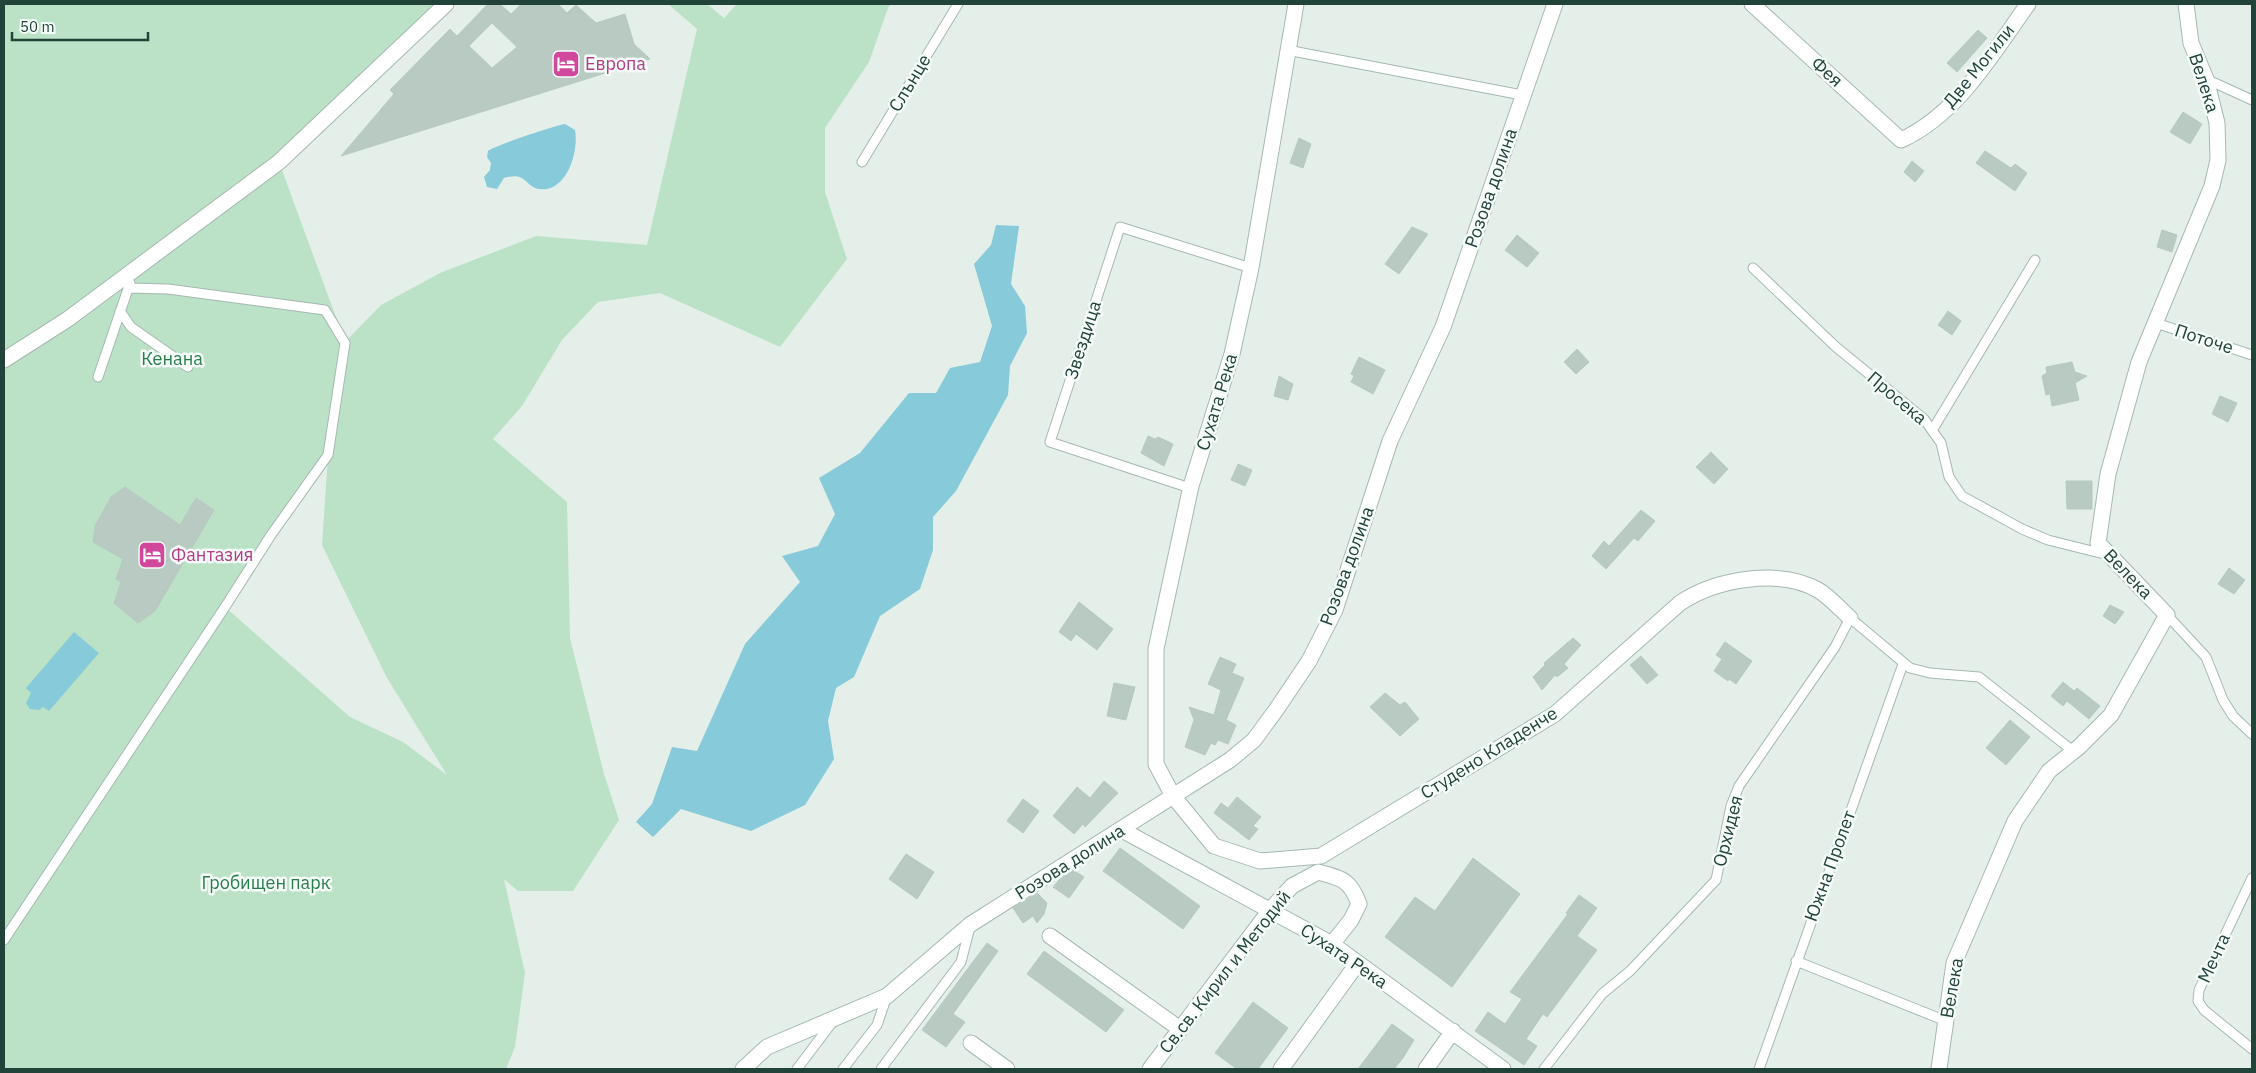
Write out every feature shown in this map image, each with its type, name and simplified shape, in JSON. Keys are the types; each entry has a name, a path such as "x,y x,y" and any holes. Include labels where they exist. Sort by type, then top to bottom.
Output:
{"street":[{"path":"4,360 68,319 279,162 446,4"},
{"name":"Сухата Река","path":"1173,796 1156,764 1156,649 1190,488 1232,354 1251,268 1296,4"},
{"name":"Розова долина","path":"743,1069 767,1047 887,996 971,924 1230,760 1254,740 1310,661 1335,610 1390,441 1443,327 1555,4"},
{"name":"Фея","path":"1752,4 1901,140"},
{"name":"Две Могили","path":"1901,140 1918,132 1941,113 1972,80 2028,4"},
{"name":"Велека","path":"1939,1069 1954,963 2015,821 2050,771 2111,715 2167,615 2098,543 2108,474 2139,362 2212,186 2218,160 2217,123 2206,79 2191,43 2186,4"},
{"name":"Студено Кладенче","path":"1173,796 1214,846 1260,861 1321,856 1556,714 1691,596 1730,582 1769,578 1806,585 1820,591 1850,618"},
{"name":"Сухата Река","path":"1122,830 1271,909 1332,944 1356,964 1453,1031 1503,1069"},
{"path":"1321,856 1318,872 1344,879 1354,892 1359,904 1351,920 1332,944"},
{"name":"Св.св. Кирил и Методий","path":"1150,1069 1271,909 1292,886 1318,872"},
{"path":"1050,936 1180,1029"},
{"path":"1281,1069 1356,964"},
{"path":"1426,1069 1453,1031"},
{"path":"971,1043 1007,1069"}],"lane":[{"name":"Слънце","path":"862,162 958,4"},
{"path":"1287,50 1522,95"},
{"path":"2206,79 2252,100"},
{"name":"Звездица","path":"1190,488 1050,442 1120,227 1251,268"},
{"path":"1933,429 2035,260"},
{"name":"Просека","path":"1753,268 1836,347 1924,419 1933,429 1941,443 1949,478 1962,496 2022,529 2048,540 2110,556"},
{"path":"98,378 135,270"},
{"path":"4,940 225,608 270,535 328,455 345,343 325,310 168,290 128,288"},
{"path":"120,311 132,327 188,367"},
{"name":"Поточе","path":"2156,323 2252,355"},
{"path":"2167,615 2206,657 2222,700 2233,716 2252,734"},
{"path":"1850,618 1903,664 1919,671 1979,677 2073,751"},
{"name":"Орхидея","path":"1544,1069 1602,994 1630,971 1716,880 1731,806 1739,786 1835,647 1850,618"},
{"name":"Южна Пролет","path":"1758,1069 1903,664"},
{"name":"Мечта","path":"2252,878 2199,990 2198,1001 2204,1010 2252,1049"},
{"path":"881,1069 961,962 971,924"},
{"path":"1796,961 1946,1021"},
{"path":"842,1069 877,1024 887,996"},
{"path":"797,1069 836,1018"}],"green space":[{"path":"4,4 436,4 279,162 345,342 381,305 440,273 536,236 647,245 697,29 668,4 707,4 724,18 737,4 891,4 869,62 825,128 825,192 847,259 780,347 660,293 598,302 562,340 522,406 493,439 567,502 570,638 604,774 619,820 573,891 518,891 504,879 525,973 515,1047 506,1069 4,1069 4,940 225,607 350,717 403,742 447,775 387,678 322,545 328,456 271,535 4,938"}],"water":[{"path":"565,124 575,130 575,149 569,169 564,178 557,184 549,188 539,189 517,176 511,176 504,178 497,189 487,187 484,177 490,170 491,163 487,157 488,151 537,132"},
{"path":"996,225 1019,226 1011,284 1025,306 1027,333 1010,366 1008,395 956,491 933,517 933,550 920,589 880,616 854,677 836,688 828,721 834,759 805,805 751,831 681,809 653,837 636,822 652,804 672,747 697,751 745,644 800,582 782,556 818,546 835,514 819,478 860,453 909,393 936,393 950,368 980,362 992,326 974,264 991,245"},
{"path":"74,632 99,653 49,711 43,707 39,710 30,709 26,703 31,693 26,688"}],"building":[{"path":"488,4 500,4 511,14 521,4 558,4 567,13 576,5 596,23 625,14 634,44 650,59 341,156 394,94 390,90 450,29 457,36","holes":["492,23 517,47 492,68 469,46"]},
{"path":"1978,30 1987,38 1957,72 1947,63"},
{"path":"2183,112 2202,124 2190,144 2170,132"},
{"path":"1299,138 1311,144 1303,168 1290,163"},
{"path":"1985,151 2011,168 2015,164 2027,173 2015,191 1976,163"},
{"path":"1912,161 1924,171 1915,182 1904,172"},
{"path":"1412,227 1428,234 1399,274 1385,264"},
{"path":"2162,230 2177,235 2172,252 2157,247"},
{"path":"1517,235 1539,253 1527,267 1505,250"},
{"path":"1948,311 1961,321 1952,335 1938,325"},
{"path":"1577,349 1589,362 1576,374 1564,362"},
{"path":"1359,357 1385,370 1373,394 1351,382 1354,376 1351,374"},
{"path":"2072,362 2075,372 2087,376 2075,383 2079,400 2052,406 2050,394 2046,395 2042,376 2047,373 2046,367"},
{"path":"1279,376 1293,384 1288,400 1274,396"},
{"path":"2220,396 2237,403 2228,422 2212,414"},
{"path":"1148,436 1155,439 1158,437 1173,444 1164,466 1141,453"},
{"path":"1711,452 1728,469 1714,484 1696,467"},
{"path":"1238,464 1252,470 1245,486 1231,480"},
{"path":"2066,481 2092,481 2092,509 2067,509"},
{"name":"Фантазия","path":"125,487 180,525 196,498 214,510 155,611 138,623 114,603 121,582 116,579 123,559 93,542 95,526 111,497"},
{"path":"1641,510 1655,521 1638,541 1634,538 1606,569 1592,556 1604,541 1609,546"},
{"path":"2229,568 2245,580 2234,594 2218,584"},
{"path":"1079,602 1113,629 1097,650 1076,634 1071,641 1059,632"},
{"path":"2110,605 2124,612 2115,624 2103,616"},
{"path":"1573,638 1581,645 1564,664 1568,668 1557,677 1555,675 1542,690 1533,677 1545,665 1544,663"},
{"path":"1725,642 1752,661 1736,684 1714,671 1722,659 1716,655"},
{"path":"1641,656 1658,675 1647,684 1630,665"},
{"path":"1220,657 1236,664 1232,673 1244,678 1226,720 1236,725 1228,744 1218,740 1215,745 1211,743 1205,755 1185,747 1194,720 1189,707 1214,715 1221,690 1208,684"},
{"path":"2063,682 2074,691 2077,688 2100,706 2089,719 2067,701 2063,706 2051,696"},
{"path":"1114,683 1135,687 1126,720 1107,716"},
{"path":"1385,693 1400,705 1405,702 1419,719 1400,736 1370,707"},
{"path":"2010,720 2030,737 2006,765 1986,748"},
{"path":"1104,781 1118,793 1085,827 1083,824 1074,834 1053,816 1077,787 1090,798"},
{"path":"1237,797 1261,817 1253,826 1258,829 1249,840 1214,813 1221,803 1228,808"},
{"path":"1023,799 1039,811 1023,833 1007,821"},
{"path":"1120,848 1200,906 1183,929 1103,871"},
{"path":"906,854 934,872 917,899 889,879"},
{"path":"1473,858 1520,894 1452,987 1385,937 1415,897 1435,911"},
{"path":"1073,870 1084,877 1069,898 1053,887 1060,879"},
{"path":"1037,893 1047,903 1044,914 1037,923 1033,916 1023,923 1013,908"},
{"path":"1579,895 1597,908 1577,936 1597,950 1547,1017 1543,1014 1526,1039 1537,1046 1524,1065 1475,1031 1488,1012 1505,1024 1522,999 1510,992 1568,914 1566,913"},
{"path":"987,943 998,951 953,1014 965,1022 946,1047 922,1030"},
{"path":"1044,951 1124,1010 1106,1032 1027,974"},
{"path":"1253,1002 1288,1028 1258,1069 1237,1069 1215,1053"},
{"path":"1392,1024 1414,1040 1403,1058 1394,1069 1358,1069"}],"place":[{"name":"Европа","path":"566,64"},
{"name":"Фантазия","path":"152,555"}],"park label":[{"name":"Кенана","path":"172,359"},
{"name":"Гробищен парк","path":"266,883"}]}
